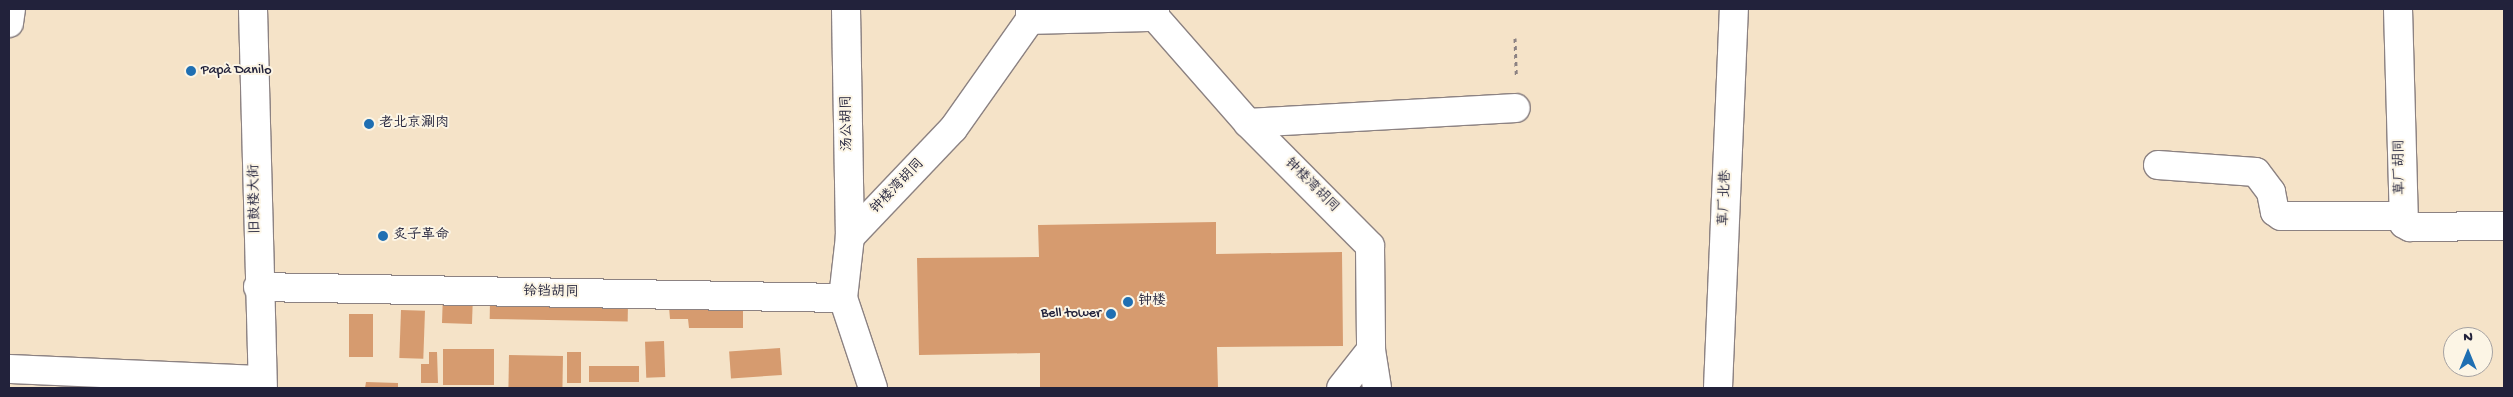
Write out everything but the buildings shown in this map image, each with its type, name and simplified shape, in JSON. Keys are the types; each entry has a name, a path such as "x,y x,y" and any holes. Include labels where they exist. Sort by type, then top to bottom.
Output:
{"main road":[{"path":"9,23 11,9"},
{"name":"旧鼓楼大街","path":"253,9 258,287 263,384"},
{"name":"汤公胡同","path":"846,9 850,237"},
{"name":"草厂北巷","path":"1718,388 1734,9"},
{"name":"草厂胡同","path":"2398,9 2402,216"},
{"path":"1030,14 1155,13"},
{"name":"钟楼湾胡同","path":"1155,13 1248,123 1370,246 1371,350 1377,388"},
{"name":"钟楼湾胡同","path":"850,237 953,129 1030,14"},
{"path":"1248,123 1516,108"},
{"path":"2158,165 2256,172 2271,192 2274,212 2281,216 2402,216 2404,224 2410,227 2504,226"},
{"path":"850,237 844,298 873,388"},
{"name":"铃铛胡同","path":"258,287 844,298"},
{"path":"1341,388 1371,350"},
{"path":"9,369 263,384"}],"place":[{"name":"Papà Danilo","path":"191,71"},
{"name":"老北京涮肉","path":"369,124"},
{"name":"炙子革命","path":"383,236"},
{"name":"钟楼","path":"1128,302"},
{"name":"Bell tower","path":"1111,314"}]}
